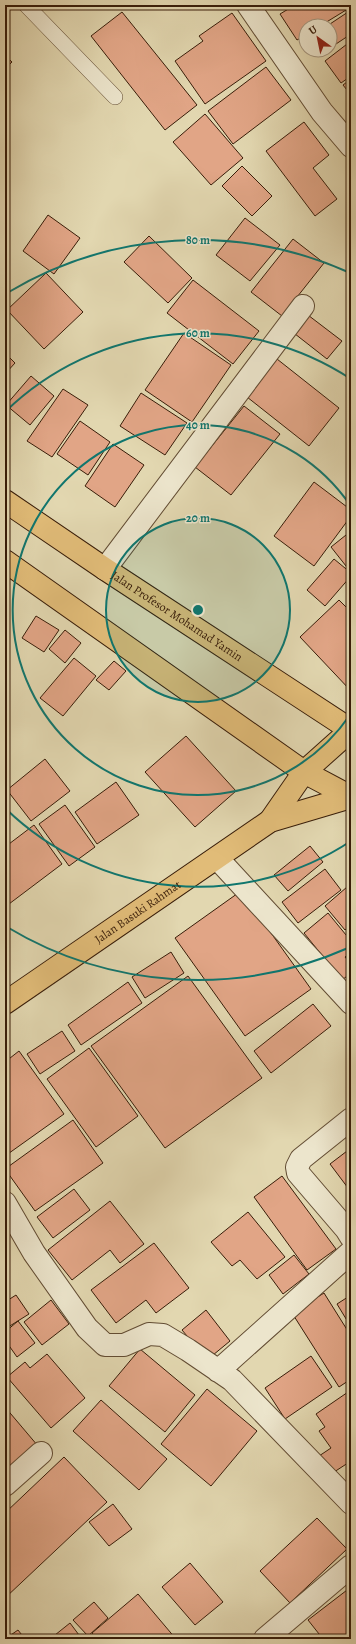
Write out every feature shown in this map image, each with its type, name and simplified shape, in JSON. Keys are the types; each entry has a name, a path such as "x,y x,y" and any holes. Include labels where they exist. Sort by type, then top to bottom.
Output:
{"main road":[{"name":"Jalan Profesor Mohamad Yamin","path":"5,501 104,569 351,730"},
{"path":"5,561 304,772 351,797"},
{"path":"270,821 304,772 351,730"},
{"path":"270,821 351,797"},
{"name":"Jalan Basuki Rahmat","path":"5,1003 270,821"}],"street":[{"path":"248,5 322,112 351,146"},
{"path":"104,569 303,306"},
{"path":"217,858 351,1003"},
{"path":"351,1119 301,1159 297,1167 298,1173 346,1229 351,1237"},
{"path":"5,1203 34,1253 87,1328 105,1345 124,1345 148,1334 163,1335 188,1350 232,1380 351,1503"},
{"path":"218,1371 351,1252"},
{"path":"5,1485 42,1453"},
{"path":"265,1639 351,1566"}],"lane":[{"path":"26,5 114,97"}],"building":[{"path":"295,5 351,5 351,7 333,18 298,18 297,40 280,14"},
{"path":"351,10 351,34 338,43 338,19"},
{"path":"122,12 197,105 165,130 91,36"},
{"path":"232,13 266,61 205,104 175,61 203,41 199,36"},
{"path":"351,41 351,76 341,83 325,61 329,58 338,58 338,51"},
{"path":"5,55 12,62 5,69"},
{"path":"266,67 291,100 233,144 208,111"},
{"path":"351,79 351,95 343,85"},
{"path":"205,114 243,158 211,185 173,142"},
{"path":"304,122 329,155 313,168 337,199 315,216 266,151"},
{"path":"242,166 272,196 252,216 222,186"},
{"path":"48,215 80,238 54,274 23,251"},
{"path":"245,218 280,245 250,281 216,255"},
{"path":"149,236 192,278 168,303 124,262"},
{"path":"293,239 324,263 282,316 251,292"},
{"path":"46,273 83,312 44,349 7,310"},
{"path":"193,280 259,331 233,364 167,313"},
{"path":"304,312 342,341 327,359 290,330"},
{"path":"184,333 231,365 192,422 145,390"},
{"path":"5,353 15,363 5,374"},
{"path":"277,359 339,408 309,446 247,397"},
{"path":"31,376 54,396 30,425 6,405"},
{"path":"63,389 88,405 52,457 27,441"},
{"path":"141,393 187,423 165,455 120,426"},
{"path":"244,406 280,434 231,495 195,467"},
{"path":"80,421 110,442 88,475 57,454"},
{"path":"113,444 144,465 115,507 85,486"},
{"path":"314,482 351,510 351,516 314,566 274,536"},
{"path":"351,531 351,562 346,566 331,547"},
{"path":"334,559 351,573 351,576 325,606 307,590"},
{"path":"339,600 351,612 351,691 300,637"},
{"path":"36,616 59,630 44,652 22,638"},
{"path":"65,630 81,643 65,663 49,649"},
{"path":"74,658 96,676 63,716 40,698"},
{"path":"114,661 126,671 109,690 96,680"},
{"path":"186,736 236,791 195,827 145,772"},
{"path":"45,759 70,791 31,821 7,790"},
{"path":"116,782 139,815 97,844 75,812"},
{"path":"65,805 95,847 69,866 39,824"},
{"path":"34,825 62,864 5,907 5,847"},
{"path":"310,846 323,862 288,891 274,875"},
{"path":"325,869 341,890 298,923 282,902"},
{"path":"347,887 351,892 351,925 345,930 325,906"},
{"path":"241,891 311,989 245,1036 175,938"},
{"path":"328,913 351,941 351,952 345,957 351,964 351,973 342,980 304,933"},
{"path":"171,952 184,973 145,998 132,977"},
{"path":"188,976 262,1078 165,1148 91,1046"},
{"path":"128,982 142,1003 81,1045 68,1025"},
{"path":"313,1004 331,1026 271,1073 254,1051"},
{"path":"62,1031 75,1051 40,1074 27,1054"},
{"path":"89,1048 138,1116 96,1147 47,1079"},
{"path":"19,1051 64,1114 5,1156 5,1062"},
{"path":"73,1120 103,1163 35,1211 5,1169"},
{"path":"351,1148 351,1192 330,1164"},
{"path":"282,1176 336,1249 307,1270 254,1197"},
{"path":"74,1189 90,1210 53,1238 37,1217"},
{"path":"110,1201 144,1244 120,1263 110,1250 72,1280 48,1250"},
{"path":"248,1212 285,1257 257,1279 240,1260 232,1266 211,1242"},
{"path":"154,1243 189,1288 156,1313 146,1300 116,1323 91,1290"},
{"path":"294,1255 309,1274 283,1294 269,1275"},
{"path":"324,1293 351,1336 351,1379 339,1387 292,1313"},
{"path":"16,1295 29,1314 5,1329 5,1302"},
{"path":"351,1295 351,1327 337,1304"},
{"path":"51,1300 69,1324 42,1345 24,1322"},
{"path":"206,1310 230,1341 207,1360 182,1330"},
{"path":"18,1321 35,1343 17,1357 5,1340 5,1332"},
{"path":"140,1349 195,1395 165,1432 109,1386"},
{"path":"47,1354 85,1398 51,1428 7,1377 25,1362 30,1368"},
{"path":"311,1356 332,1387 285,1419 265,1388"},
{"path":"207,1389 257,1431 211,1486 161,1444"},
{"path":"351,1390 351,1461 331,1474 319,1456 331,1448 319,1431 325,1427 316,1414"},
{"path":"101,1400 167,1459 139,1490 73,1431"},
{"path":"5,1407 38,1446 5,1475"},
{"path":"64,1457 107,1502 5,1598 5,1513"},
{"path":"113,1504 132,1529 109,1546 89,1522"},
{"path":"317,1518 347,1549 290,1603 260,1571"},
{"path":"190,1563 223,1602 195,1625 162,1587"},
{"path":"351,1587 351,1639 323,1639 308,1620"},
{"path":"138,1594 176,1639 97,1639 92,1633"},
{"path":"94,1602 108,1618 88,1636 73,1620"},
{"path":"70,1623 82,1639 50,1639"},
{"path":"18,1630 25,1639 5,1639"},
{"path":"294,1634 299,1639 289,1639"}]}
